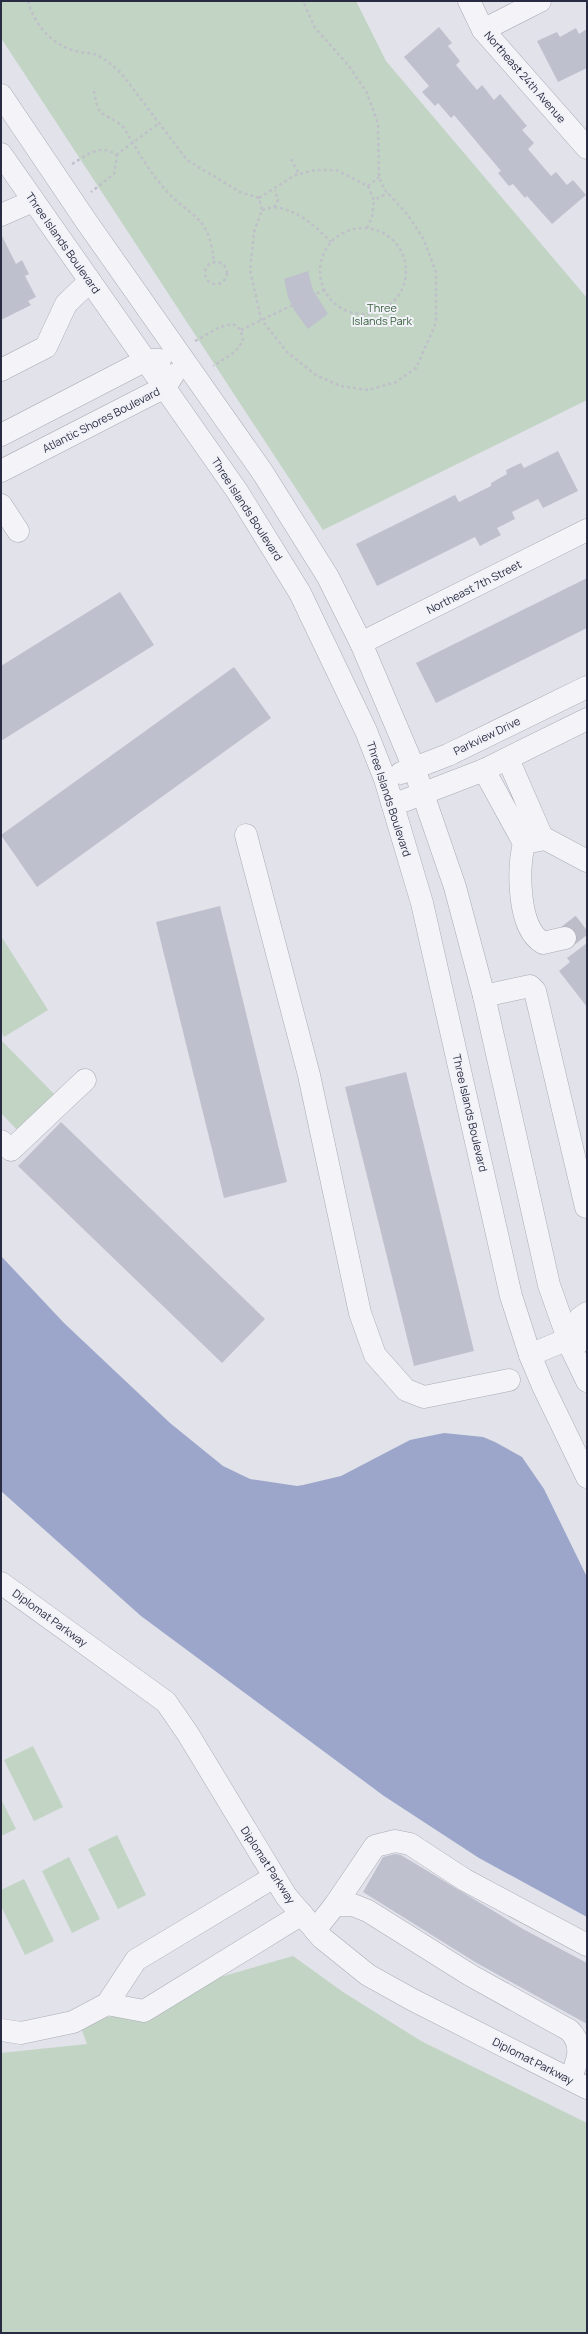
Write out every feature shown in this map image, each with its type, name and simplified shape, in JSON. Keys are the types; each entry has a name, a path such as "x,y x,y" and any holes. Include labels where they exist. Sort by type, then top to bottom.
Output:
{"street":[{"name":"Northeast 24th Avenue","path":"469,1 483,30 587,148"},
{"path":"483,30 540,1"},
{"path":"1,95 180,356 263,473 324,571 361,643 414,768 455,887 484,996 549,1285 578,1340 587,1381"},
{"name":"Three Islands Boulevard","path":"1,154 237,491 300,593 366,731 393,805 422,903 511,1296 530,1355 584,1463"},
{"path":"1,215 33,201"},
{"path":"1,370 46,347 66,304 90,281"},
{"path":"1,435 146,360 180,356"},
{"name":"Atlantic Shores Boulevard","path":"1,471 165,387 180,356"},
{"path":"1,504 18,531"},
{"name":"Northeast 7th Street","path":"361,643 587,530"},
{"name":"Parkview Drive","path":"384,779 448,755 587,687"},
{"path":"393,805 484,770 587,719"},
{"path":"508,759 533,840 520,873 522,896 530,929 536,939 543,943 565,938"},
{"path":"484,770 533,840 587,861"},
{"path":"246,834 309,1074 360,1313 375,1355 406,1390 424,1398 509,1380"},
{"path":"484,996 530,986 535,991 586,1207"},
{"path":"1,1141 11,1150 85,1080"},
{"path":"578,1340 580,1318 587,1313"},
{"path":"530,1355 578,1340"},
{"name":"Diplomat Parkway","path":"1,1582 166,1702 188,1734 274,1877 322,1938 368,1975 413,2000 578,2084"},
{"path":"334,1905 375,1846 395,1841 410,1844 465,1880 587,1946"},
{"path":"1,2030 21,2033 73,2022 107,2004 136,1960 274,1877"},
{"path":"107,2004 144,2011 308,1922 334,1905 342,1903 353,1904 368,1911 470,1975 570,2030 577,2041 579,2048 577,2063 578,2084"}],"path":[{"path":"28,1 39,26 56,42 74,50 96,54 110,63 121,73 158,124 187,160 240,192 259,198"},
{"path":"259,198 262,210 254,232 250,270 261,319 287,352 316,375 340,386 368,390 396,382 416,368 436,323 436,272 423,238 407,214 388,193 379,177 380,142 378,124 367,94 349,66 316,28 303,1"},
{"path":"94,91 99,110 109,117 117,120 163,188 200,219 208,235 214,262"},
{"path":"116,155 158,124"},
{"path":"55,175 93,151 103,149 112,151 116,155 117,166 114,174 75,204"},
{"path":"291,159 299,174"},
{"path":"259,198 265,193 275,190 299,174 315,170 336,170 368,186 374,200 372,217 367,228"},
{"path":"368,186 379,177"},
{"path":"274,207 278,200 275,190"},
{"path":"374,200 388,193"},
{"path":"262,210 274,207 286,208 303,216 331,242"},
{"path":"367,228 381,232 393,239 401,251 406,265 405,279 401,292 386,307 366,314 352,313 339,307 328,298 324,290 319,271 321,257 331,242 339,235 352,229 367,228"},
{"path":"214,262 221,263 227,270 224,280 214,285 206,278 204,272 214,262"},
{"path":"241,330 261,319 324,290"},
{"path":"180,356 220,327 233,324 241,330 243,341 234,352 196,377"}],"green space":[{"name":"Three Islands Park","path":"1,1 356,1 386,61 587,298 587,400 323,530 1,38"},
{"path":"1,936 48,1010 4,1037 1,1031"},
{"path":"1,1040 58,1098 21,1134 1,1113"},
{"path":"33,1746 63,1807 34,1821 4,1760"},
{"path":"1,1799 16,1829 1,1836"},
{"path":"117,1835 146,1895 118,1909 88,1849"},
{"path":"69,1857 100,1919 72,1933 42,1871"},
{"path":"24,1879 54,1941 25,1955 1,1906 1,1890"},
{"path":"293,1956 343,1992 421,2041 587,2123 587,2333 1,2333 1,2053 87,2044 78,2019 120,2016 193,1985"}],"water":[{"path":"1,1256 64,1323 170,1423 223,1466 250,1479 297,1486 341,1476 410,1440 444,1433 483,1437 522,1457 544,1489 587,1577 587,1917 479,1858 384,1796 141,1616 1,1491"}],"building":[{"path":"439,27 452,43 448,46 460,61 456,65 477,90 482,85 494,100 500,94 527,126 522,130 534,143 528,149 551,176 556,172 567,185 573,180 586,195 552,224 527,196 525,198 513,184 509,186 498,173 501,171 454,115 451,118 438,103 435,106 422,92 429,86 404,57"},
{"path":"576,28 579,34 587,29 587,68 558,82 537,41 557,32 560,37"},
{"path":"1,234 16,264 22,260 29,274 25,276 36,297 28,301 31,305 1,320"},
{"path":"308,271 313,290 328,314 308,329 294,310 288,297 284,279"},
{"path":"558,451 578,491 543,508 538,499 512,512 515,519 497,528 501,535 480,546 475,537 377,586 356,544 455,495 459,502 491,486 491,483 507,474 506,470 521,463 524,468"},
{"path":"587,578 587,628 436,703 416,663"},
{"path":"120,592 154,645 1,741 1,666"},
{"path":"234,667 271,718 37,887 1,835"},
{"path":"220,906 287,1182 224,1198 156,922"},
{"path":"587,943 587,1007 559,971 570,962 567,958"},
{"path":"406,1072 474,1351 414,1366 345,1087"},
{"path":"61,1122 265,1319 222,1363 18,1166"},
{"path":"395,1854 401,1855 523,1929 587,1963 587,2024 475,1962 363,1892 383,1857"}],"tunnel":[{"path":"565,938 587,921"}]}
